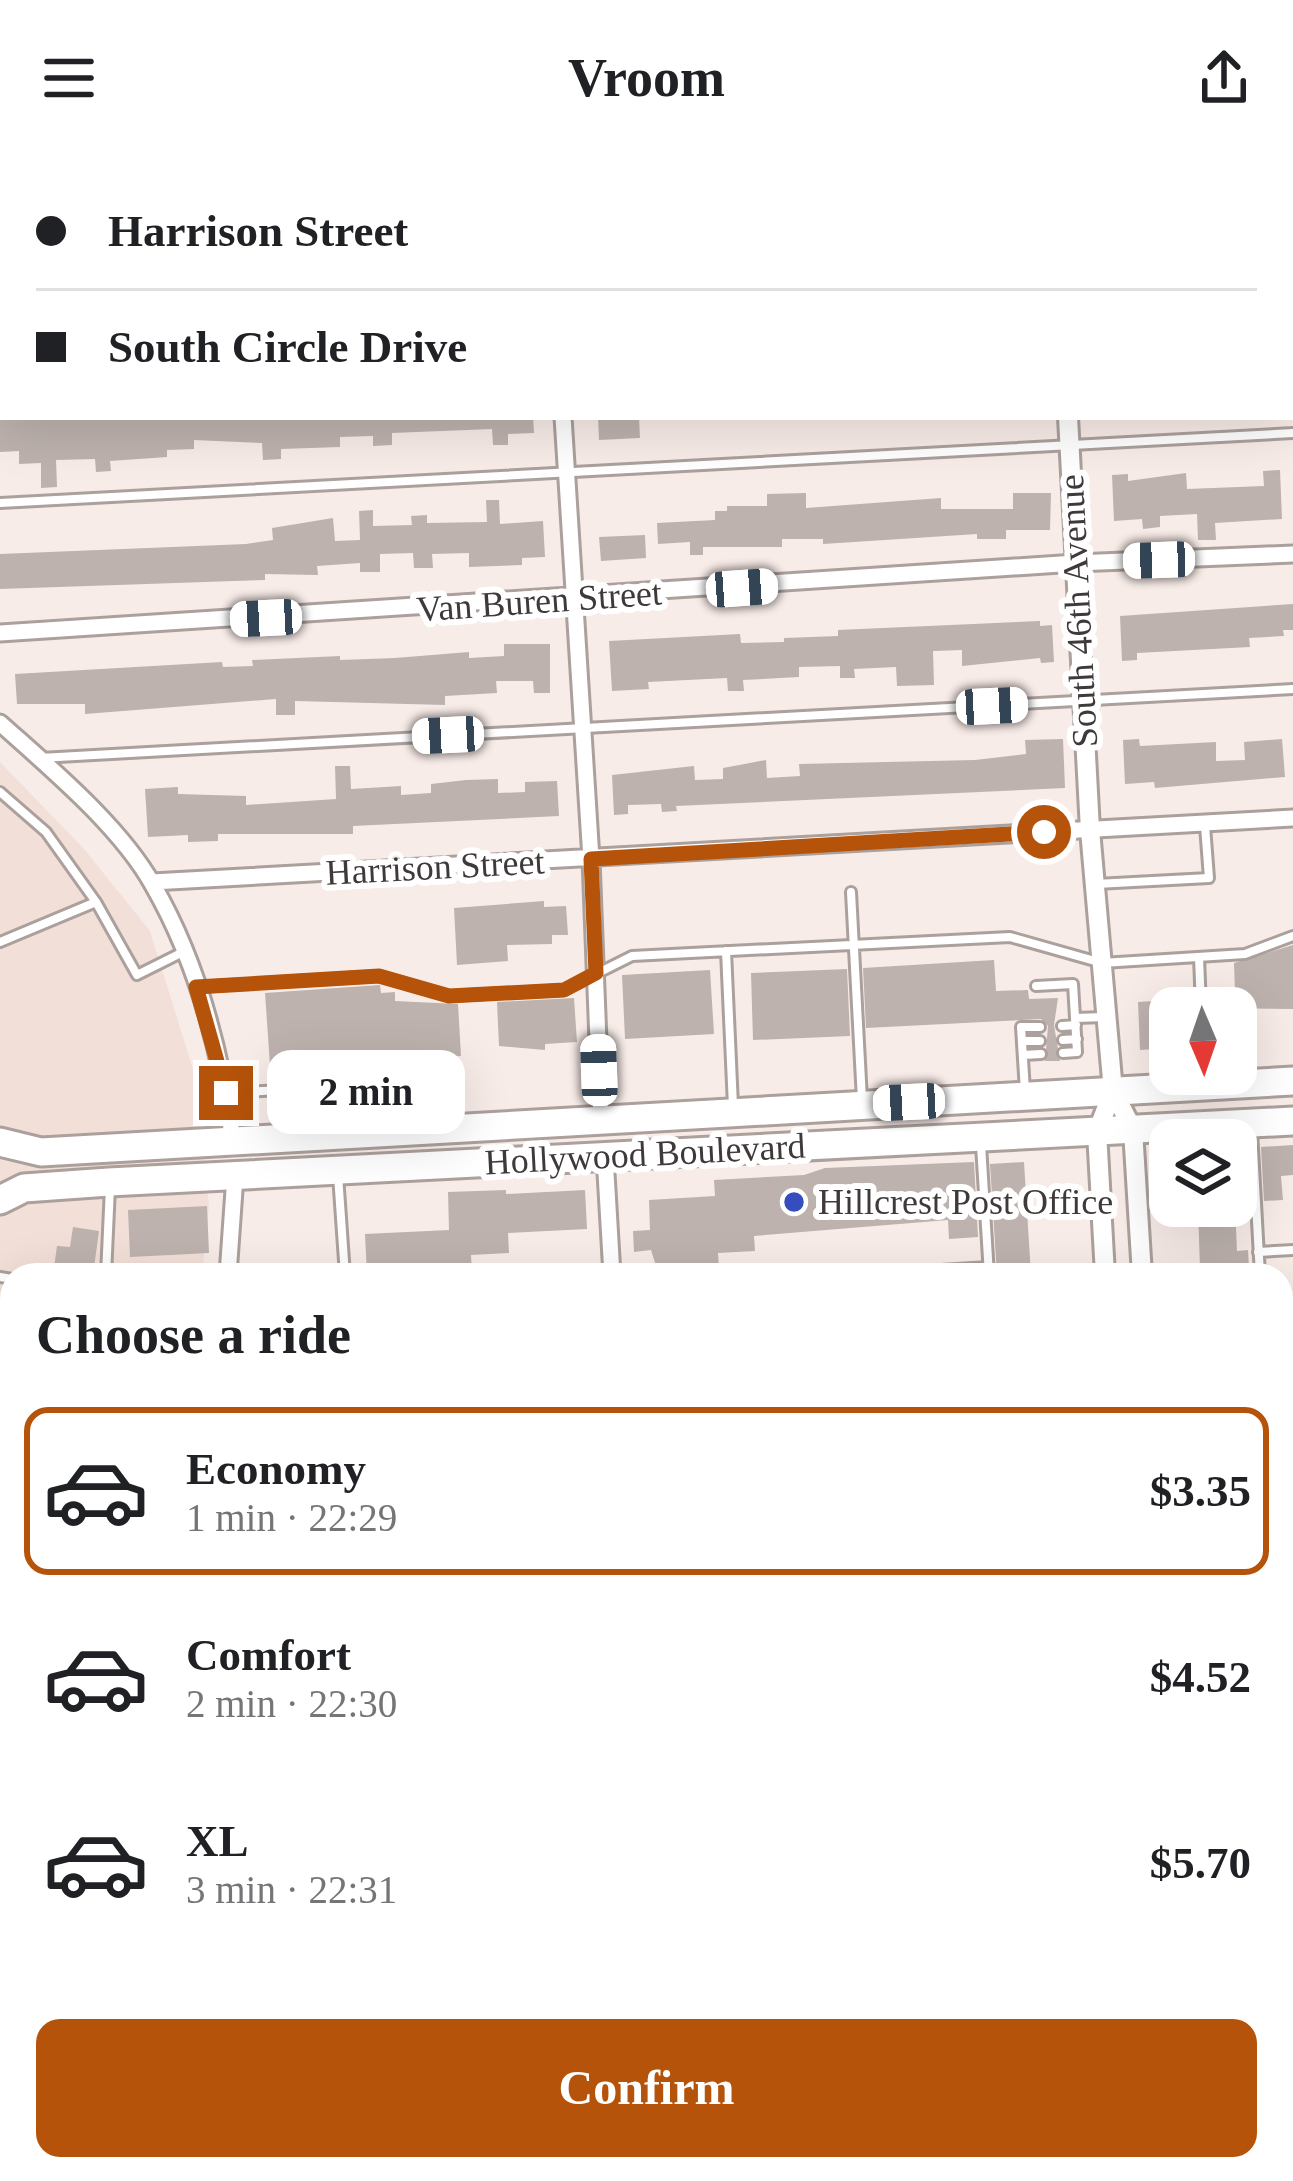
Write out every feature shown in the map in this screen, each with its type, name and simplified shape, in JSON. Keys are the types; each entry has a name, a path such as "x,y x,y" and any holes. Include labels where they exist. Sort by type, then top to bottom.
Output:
{"highway":[{"name":"Hollywood Boulevard","path":"1257,1081 1293,1081"},
{"name":"Hollywood Boulevard","path":"0,1142 41,1152 1149,1087"},
{"path":"605,1156 606,1148 626,1135 740,1128 786,1109"},
{"path":"454,1164 472,1145 574,1141 601,1120"},
{"name":"Hollywood Boulevard","path":"1257,1124 1293,1121"},
{"name":"Hollywood Boulevard","path":"0,1200 24,1188 109,1182 1149,1129"},
{"path":"235,1176 243,1163 256,1158 330,1153 354,1134"},
{"path":"109,1182 127,1167 208,1163 232,1141"}],"street":[{"path":"563,420 584,728 601,1120"},
{"name":"South 46th Avenue","path":"1068,420 1090,830 1113,1091"},
{"name":"Van Buren Street","path":"0,633 577,600 1076,563 1293,554"},
{"path":"0,723 152,882 196,987 226,1093 232,1141"},
{"name":"Harrison Street","path":"152,882 1293,818"},
{"path":"1113,1091 1133,1130 1141,1263"},
{"path":"1104,1263 1097,1132 1113,1091"},
{"path":"605,1156 611,1263"},
{"path":"229,1263 235,1176"},
{"path":"644,2181 662,2181"}],"lane":[{"path":"0,503 1293,434"},
{"path":"38,758 1293,689"},
{"path":"0,792 46,832 96,902 137,975 183,952"},
{"path":"1094,884 1209,878 1205,823"},
{"path":"851,892 862,1105"},
{"path":"0,942 96,902"},
{"path":"196,987 379,976 449,996 564,990 632,956 1010,937 1102,963 1245,954 1293,936"},
{"path":"725,951 733,1112"},
{"path":"1199,957 1201,987"},
{"path":"1036,986 1073,984 1077,1052 1063,1053"},
{"path":"1062,1026 1106,1017"},
{"path":"1026,1096 1021,1028 1040,1027"},
{"path":"1063,1040 1077,1039"},
{"path":"1022,1042 1040,1041"},
{"path":"1023,1055 1041,1054"},
{"path":"226,1093 449,1080 451,1128"},
{"path":"981,1138 989,1263"},
{"path":"337,1170 345,1263"},
{"path":"106,1263 109,1182"},
{"path":"1257,1227 1258,1263"},
{"path":"1258,1252 1293,1250"}],"shaded area":[{"path":"0,762 84,849 150,931 196,1079 209,1205 203,1263 0,1263"}],"building":[{"path":"0,420 533,420 534,433 508,434 508,445 493,445 492,429 392,433 392,445 373,446 373,436 340,437 340,447 281,449 281,459 263,460 262,443 194,440 194,449 167,450 167,457 110,461 111,471 96,472 95,459 56,460 57,487 41,488 41,463 19,464 19,451 0,452"},
{"path":"598,420 639,420 640,438 599,440"},
{"path":"1280,470 1282,519 1215,523 1216,540 1198,540 1197,514 1160,516 1160,527 1143,529 1142,519 1114,521 1112,475 1128,474 1128,481 1186,473 1187,489 1264,486 1263,471"},
{"path":"806,493 806,508 941,498 941,509 1013,509 1013,493 1051,493 1050,530 1006,530 1006,539 977,539 977,534 823,544 823,539 782,539 782,547 703,547 703,555 690,555 690,542 658,544 657,523 715,520 715,511 727,511 727,506 767,506 767,494"},
{"path":"486,500 499,500 500,524 543,521 545,557 522,558 522,565 469,567 469,553 432,554 433,568 414,568 413,553 380,554 380,572 360,572 360,563 317,566 318,575 265,574 265,580 0,589 0,554 246,544 273,540 272,528 333,518 335,541 360,540 359,511 373,510 373,526 412,525 411,516 427,515 427,523 487,522"},
{"path":"645,535 646,558 601,561 599,537"},
{"path":"1293,604 1293,630 1283,630 1284,636 1249,638 1250,647 1137,653 1137,660 1122,661 1120,616"},
{"path":"1040,621 1040,626 1052,625 1054,662 1041,663 1040,658 962,666 962,650 933,651 934,685 897,686 896,667 854,669 855,678 840,678 840,666 799,667 799,677 743,680 744,691 728,691 727,678 648,682 649,689 612,691 609,641 740,634 741,643 784,642 784,638 838,636 838,630"},
{"path":"504,644 550,644 550,693 534,693 533,681 496,681 497,693 445,696 445,705 295,701 295,715 276,715 276,699 85,714 85,704 17,704 15,674 222,662 223,667 253,666 252,660 340,656 340,660 469,652 469,658 504,656"},
{"path":"1063,739 1065,788 676,806 677,811 662,812 661,804 628,805 628,814 614,815 612,775 694,766 695,780 723,779 723,768 766,760 767,778 800,776 799,764 975,760 1026,754 1025,740"},
{"path":"1139,739 1140,746 1216,742 1216,761 1245,760 1244,742 1282,739 1285,777 1155,788 1154,782 1125,784 1123,740"},
{"path":"335,766 350,766 351,789 401,786 401,795 431,793 431,784 466,780 498,779 498,793 525,792 525,782 557,781 559,816 353,826 353,834 218,834 218,841 188,842 188,835 148,837 145,789 178,787 178,794 246,796 246,805 336,799"},
{"path":"544,901 544,907 566,906 568,935 552,935 552,944 507,945 508,961 457,965 454,908"},
{"path":"1293,945 1293,1009 1257,1009 1257,987 1235,987 1234,963"},
{"path":"994,960 996,991 1028,990 1029,999 1058,998 1054,1025 1060,1061 1045,1061 1048,1026 1041,1019 866,1028 863,968"},
{"path":"847,969 850,1036 753,1040 751,973"},
{"path":"710,970 714,1034 625,1039 622,975"},
{"path":"380,985 381,993 395,992 395,1001 458,1004 461,1056 270,1065 265,993"},
{"path":"574,998 577,1042 545,1044 545,1050 499,1046 497,1002"},
{"path":"1149,1001 1149,1049 1140,1050 1138,1002"},
{"path":"1293,1145 1293,1175 1281,1176 1283,1200 1264,1201 1261,1147"},
{"path":"974,1162 978,1237 949,1239 948,1220 754,1236 755,1251 718,1253 719,1263 655,1263 651,1250 634,1252 633,1231 650,1230 649,1200 715,1196 714,1180 804,1175 825,1168"},
{"path":"1024,1162 1030,1263 996,1263 990,1164"},
{"path":"585,1190 587,1229 508,1233 509,1253 471,1255 471,1263 366,1263 365,1234 449,1230 448,1192"},
{"path":"207,1206 209,1253 130,1257 128,1210"},
{"path":"73,1227 99,1231 95,1263 55,1263 57,1246 70,1247"},
{"path":"1199,1227 1236,1227 1237,1251 1248,1250 1249,1263 1200,1263"}],"place":[{"name":"Hillcrest Post Office","path":"794,1202"}],"route":[{"path":"226,1093 196,987 379,976 449,996 564,990 596,973 591,859 1044,832"}]}
